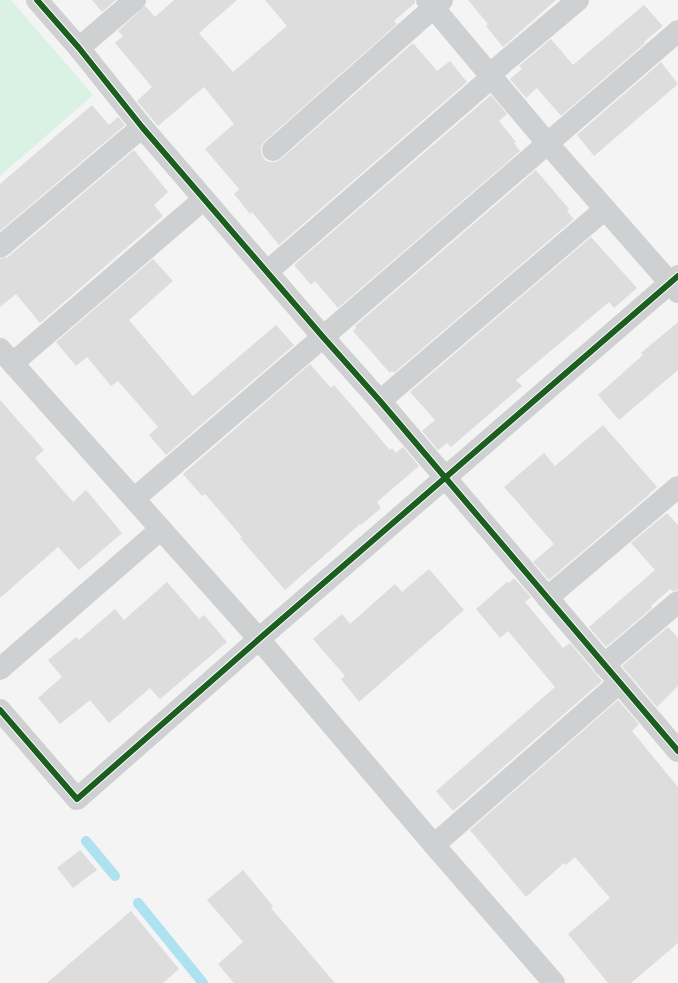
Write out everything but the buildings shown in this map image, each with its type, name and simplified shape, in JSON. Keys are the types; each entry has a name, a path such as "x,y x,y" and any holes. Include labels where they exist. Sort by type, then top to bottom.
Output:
{"street":[{"path":"37,0 79,48 142,127 323,338 380,401 678,751"},
{"path":"79,48 135,0"},
{"path":"267,272 578,0"},
{"path":"0,710 77,800 259,639 445,478 675,284 605,209 548,144 490,76 434,2 273,150"},
{"path":"134,498 323,338 678,31"},
{"path":"0,247 142,127"},
{"path":"204,199 6,356 259,639 434,845 554,983"},
{"path":"380,401 605,209"},
{"path":"547,598 678,487"},
{"path":"0,669 161,529"},
{"path":"604,665 678,602"},
{"path":"434,845 619,683"}],"green space":[{"path":"0,0 11,0 93,95 0,176"}],"waterway":[{"path":"86,841 115,876"},
{"path":"138,903 203,983"}],"cycle path":[{"path":"37,0 79,48 142,127 380,401 678,751"},
{"path":"0,710 77,799 259,639 678,276"}]}
